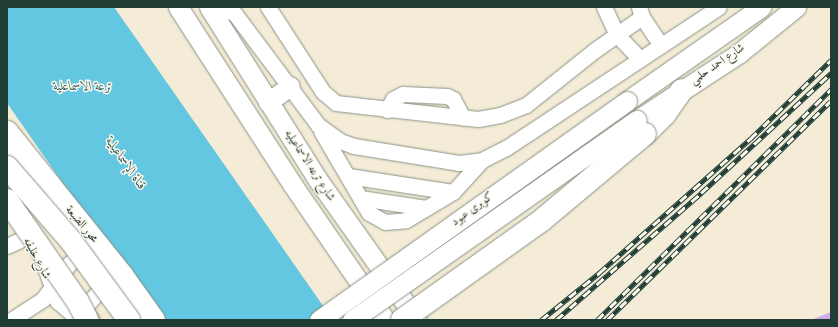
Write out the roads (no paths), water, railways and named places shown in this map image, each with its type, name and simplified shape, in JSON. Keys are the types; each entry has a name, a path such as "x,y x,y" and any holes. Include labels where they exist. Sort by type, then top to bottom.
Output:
{"highway":[{"path":"402,320 542,220 641,127 665,114 682,90"},
{"name":"محور الضبعة","path":"7,132 122,275 154,320"},
{"name":"محور الضبعة","path":"7,167 71,241 129,320"},
{"path":"7,200 78,302 82,318"}],"main road":[{"name":"شارع ترعه الاسماعيليه","path":"178,7 292,184 385,320"},
{"name":"شارع احمد حلمي","path":"627,101 760,7"},
{"name":"شارع احمد حلمي","path":"682,90 738,54 796,7"},
{"name":"شارع ترعه الاسماعيليه","path":"210,10 345,219 417,320"},
{"path":"268,102 290,86"},
{"name":"كوبرى عبود","path":"319,320 627,101"},
{"name":"كوبرى عبود","path":"352,320 641,127"},
{"path":"7,151 136,320"},
{"path":"7,196 36,238 53,286 65,306 82,318"}],"street":[{"path":"268,7 326,96 341,105 462,118 478,119 500,115 526,105 617,35 641,12 661,45"},
{"path":"604,7 617,35 640,60"},
{"path":"318,125 340,141 354,146 459,163 482,160 506,148 719,7"},
{"path":"210,10 230,11 236,14 318,125 369,213 385,222 396,223 406,220 453,192 482,160"},
{"path":"387,110 393,99 403,94 444,95 453,99 462,118"},
{"path":"348,176 453,192"},
{"path":"360,198 426,208"},
{"name":"شارع خليفه","path":"7,211 26,238 44,276 53,286"},
{"path":"7,246 26,238"},
{"path":"12,320 31,315 69,264 84,252"},
{"path":"82,318 107,282"}],"water":[{"name":"ترعة الاسماعلية","path":"7,7 114,7 333,320 158,320 7,103"}],"railway":[{"path":"541,320 599,273 750,139 831,60"},
{"path":"556,320 701,193 831,73"},
{"path":"597,320 831,89"},
{"path":"607,320 831,101"}],"water label":[{"name":"قناة الإسماعيلية","path":"125,164"}]}
